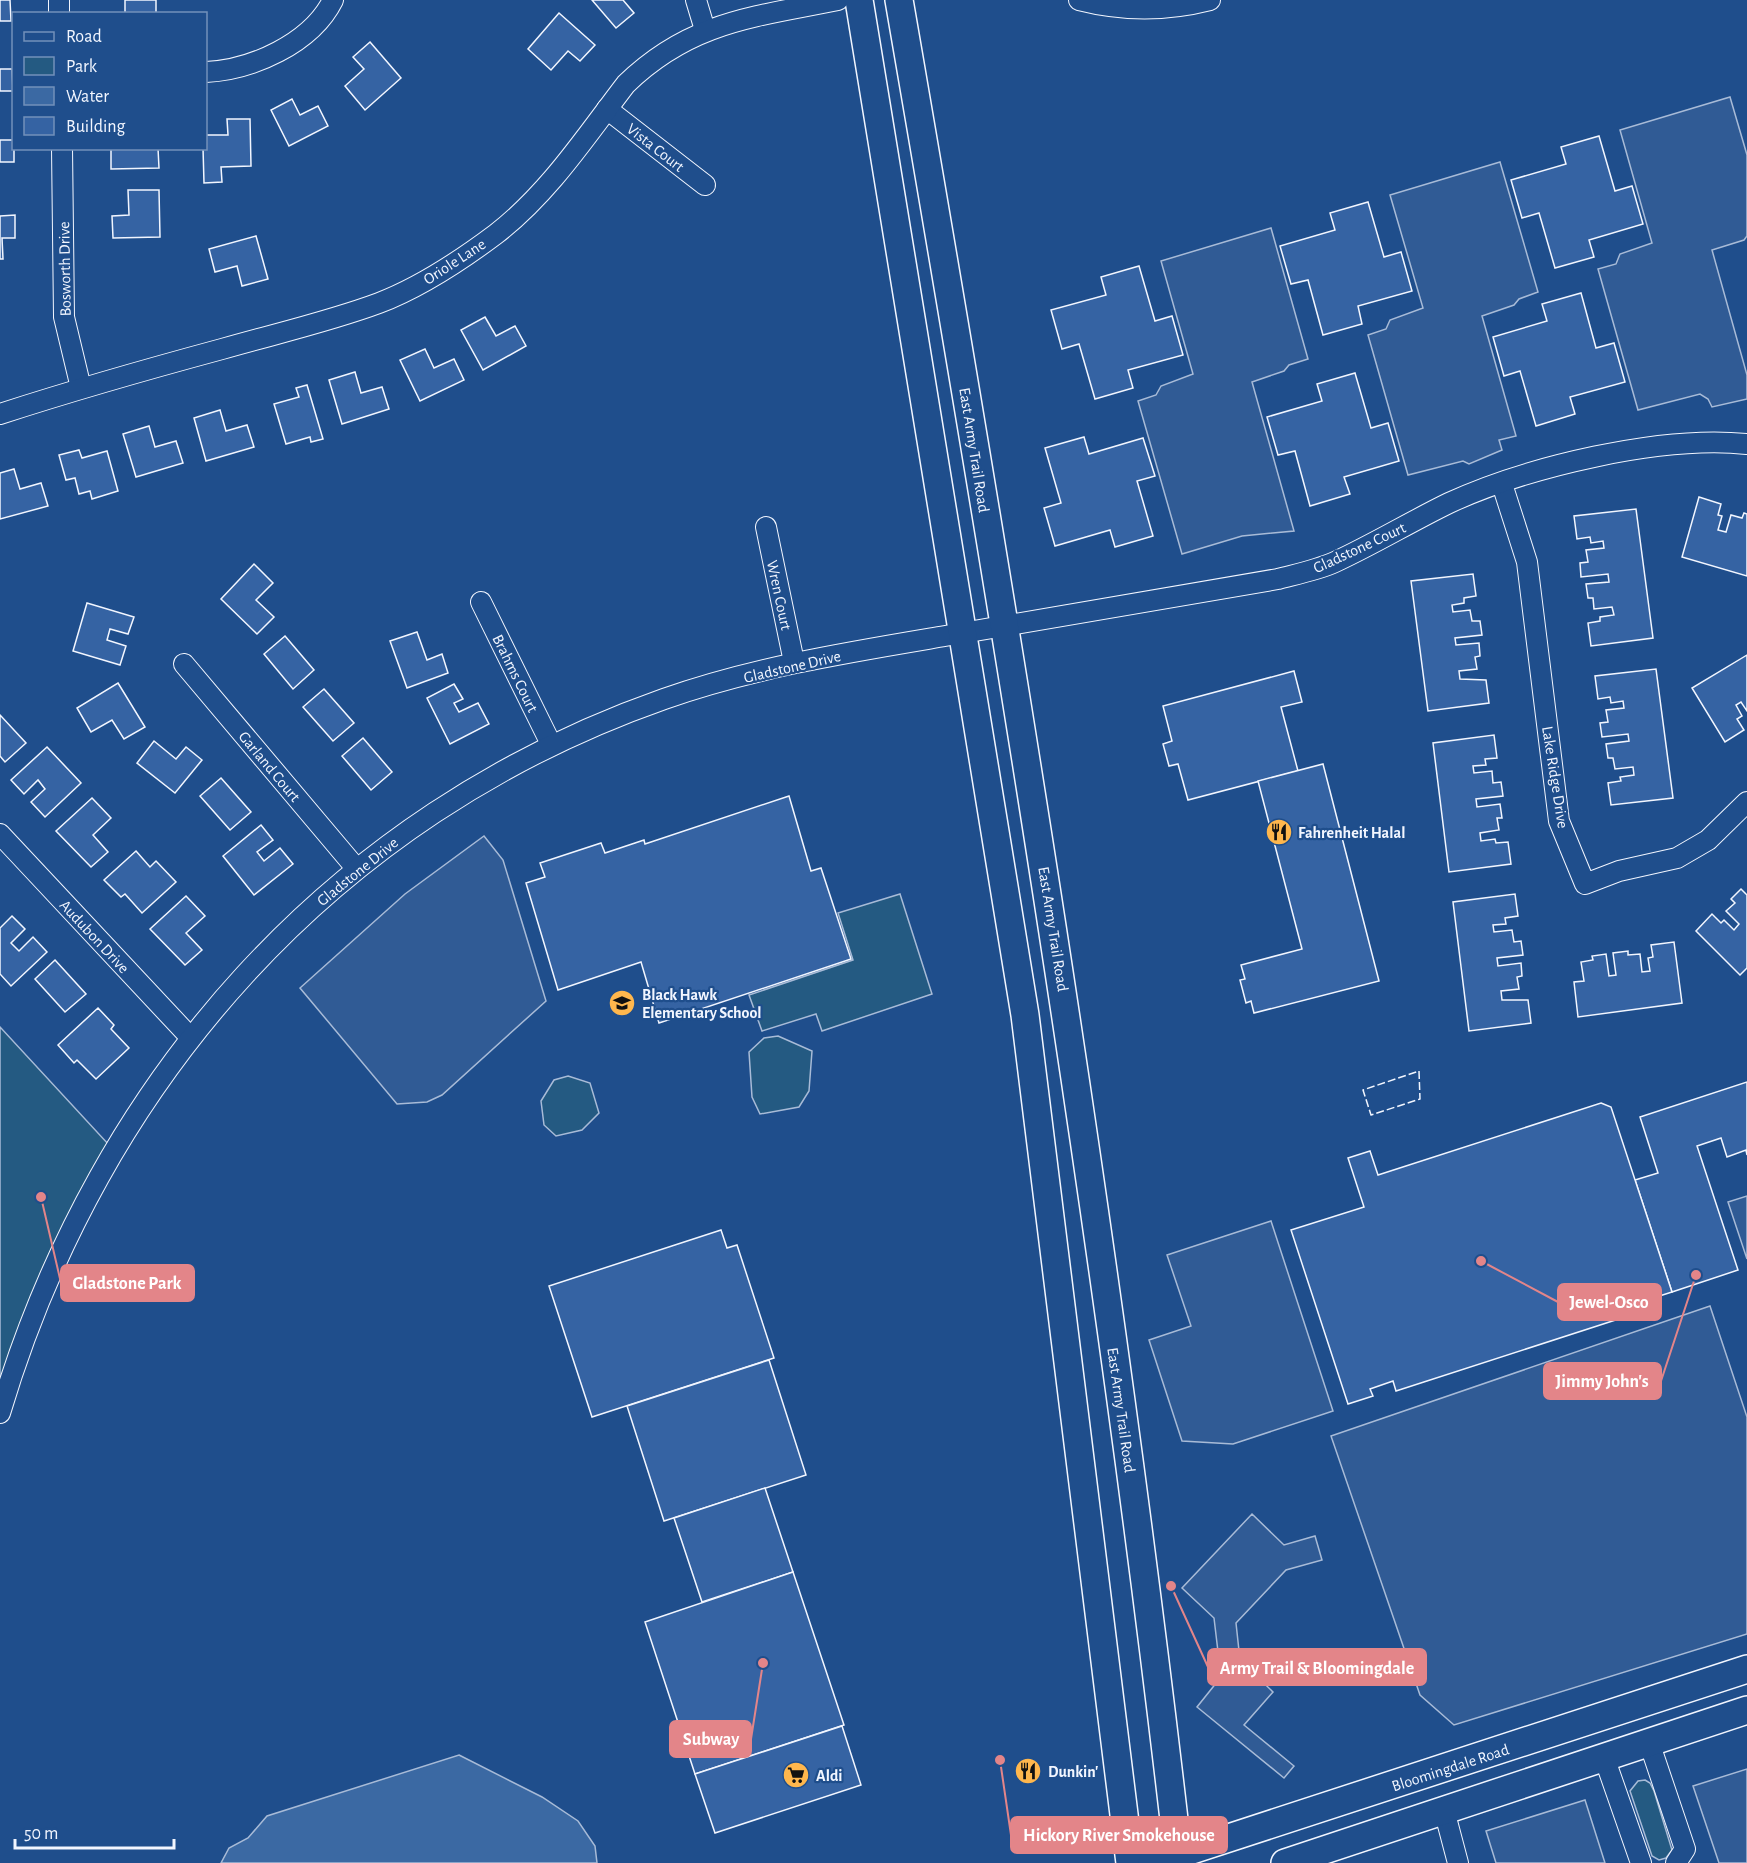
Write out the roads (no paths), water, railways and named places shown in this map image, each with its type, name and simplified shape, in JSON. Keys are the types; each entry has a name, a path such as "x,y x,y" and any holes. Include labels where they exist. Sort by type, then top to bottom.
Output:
{"main road":[{"path":"859,0 1025,1015 1094,1592 1130,1863"},
{"name":"East Army Trail Road","path":"899,0 1071,1042 1143,1566 1179,1859"},
{"name":"Bloomingdale Road","path":"1152,1863 1179,1859 1747,1669"},
{"path":"1285,1863 1747,1710"}],"street":[{"path":"207,72 241,68 285,48 304,33 333,0"},
{"path":"696,0 705,30"},
{"name":"Oriole Lane","path":"0,414 81,388 338,316 381,302 415,286 447,268 524,210 559,173 639,71 705,30 744,17 838,0"},
{"path":"1079,0 1117,8 1152,9 1210,0"},
{"name":"Vista Court","path":"607,109 705,185"},
{"name":"Bosworth Drive","path":"62,150 64,316 81,388"},
{"name":"Gladstone Court","path":"963,633 1278,579 1315,569 1334,562 1451,502 1560,465 1622,451 1707,443 1747,444"},
{"name":"Lake Ridge Drive","path":"1502,484 1527,562 1559,821 1585,884 1620,871 1677,858 1708,840 1747,802"},
{"name":"Wren Court","path":"766,527 794,662"},
{"name":"Brahms Court","path":"481,602 551,744"},
{"name":"Gladstone Drive","path":"0,1413 14,1365 80,1208 136,1115 190,1037 253,965 356,868 438,810 551,744 665,698 794,662 963,633"},
{"name":"Garland Court","path":"184,664 356,868"},
{"name":"Audubon Drive","path":"0,834 190,1037"},
{"path":"1649,1742 1685,1849 1676,1863"},
{"path":"1604,1757 1641,1863"},
{"path":"1444,1810 1458,1863"}],"water":[{"path":"459,1755 542,1797 578,1821 595,1846 597,1863 221,1863 229,1848 248,1838 267,1816"}],"place":[{"name":"Fahrenheit Halal","path":"1279,832"},
{"name":"Black Hawk Elementary School","path":"622,1003"},
{"name":"Gladstone Park","path":"41,1197"},
{"name":"Jewel-Osco","path":"1481,1261"},
{"name":"Jimmy John's","path":"1696,1275"},
{"name":"Army Trail & Bloomingdale","path":"1171,1586"},
{"name":"Subway","path":"763,1663"},
{"name":"Hickory River Smokehouse","path":"1000,1760"},
{"name":"Dunkin'","path":"1028,1771"},
{"name":"Aldi","path":"796,1775"}]}
